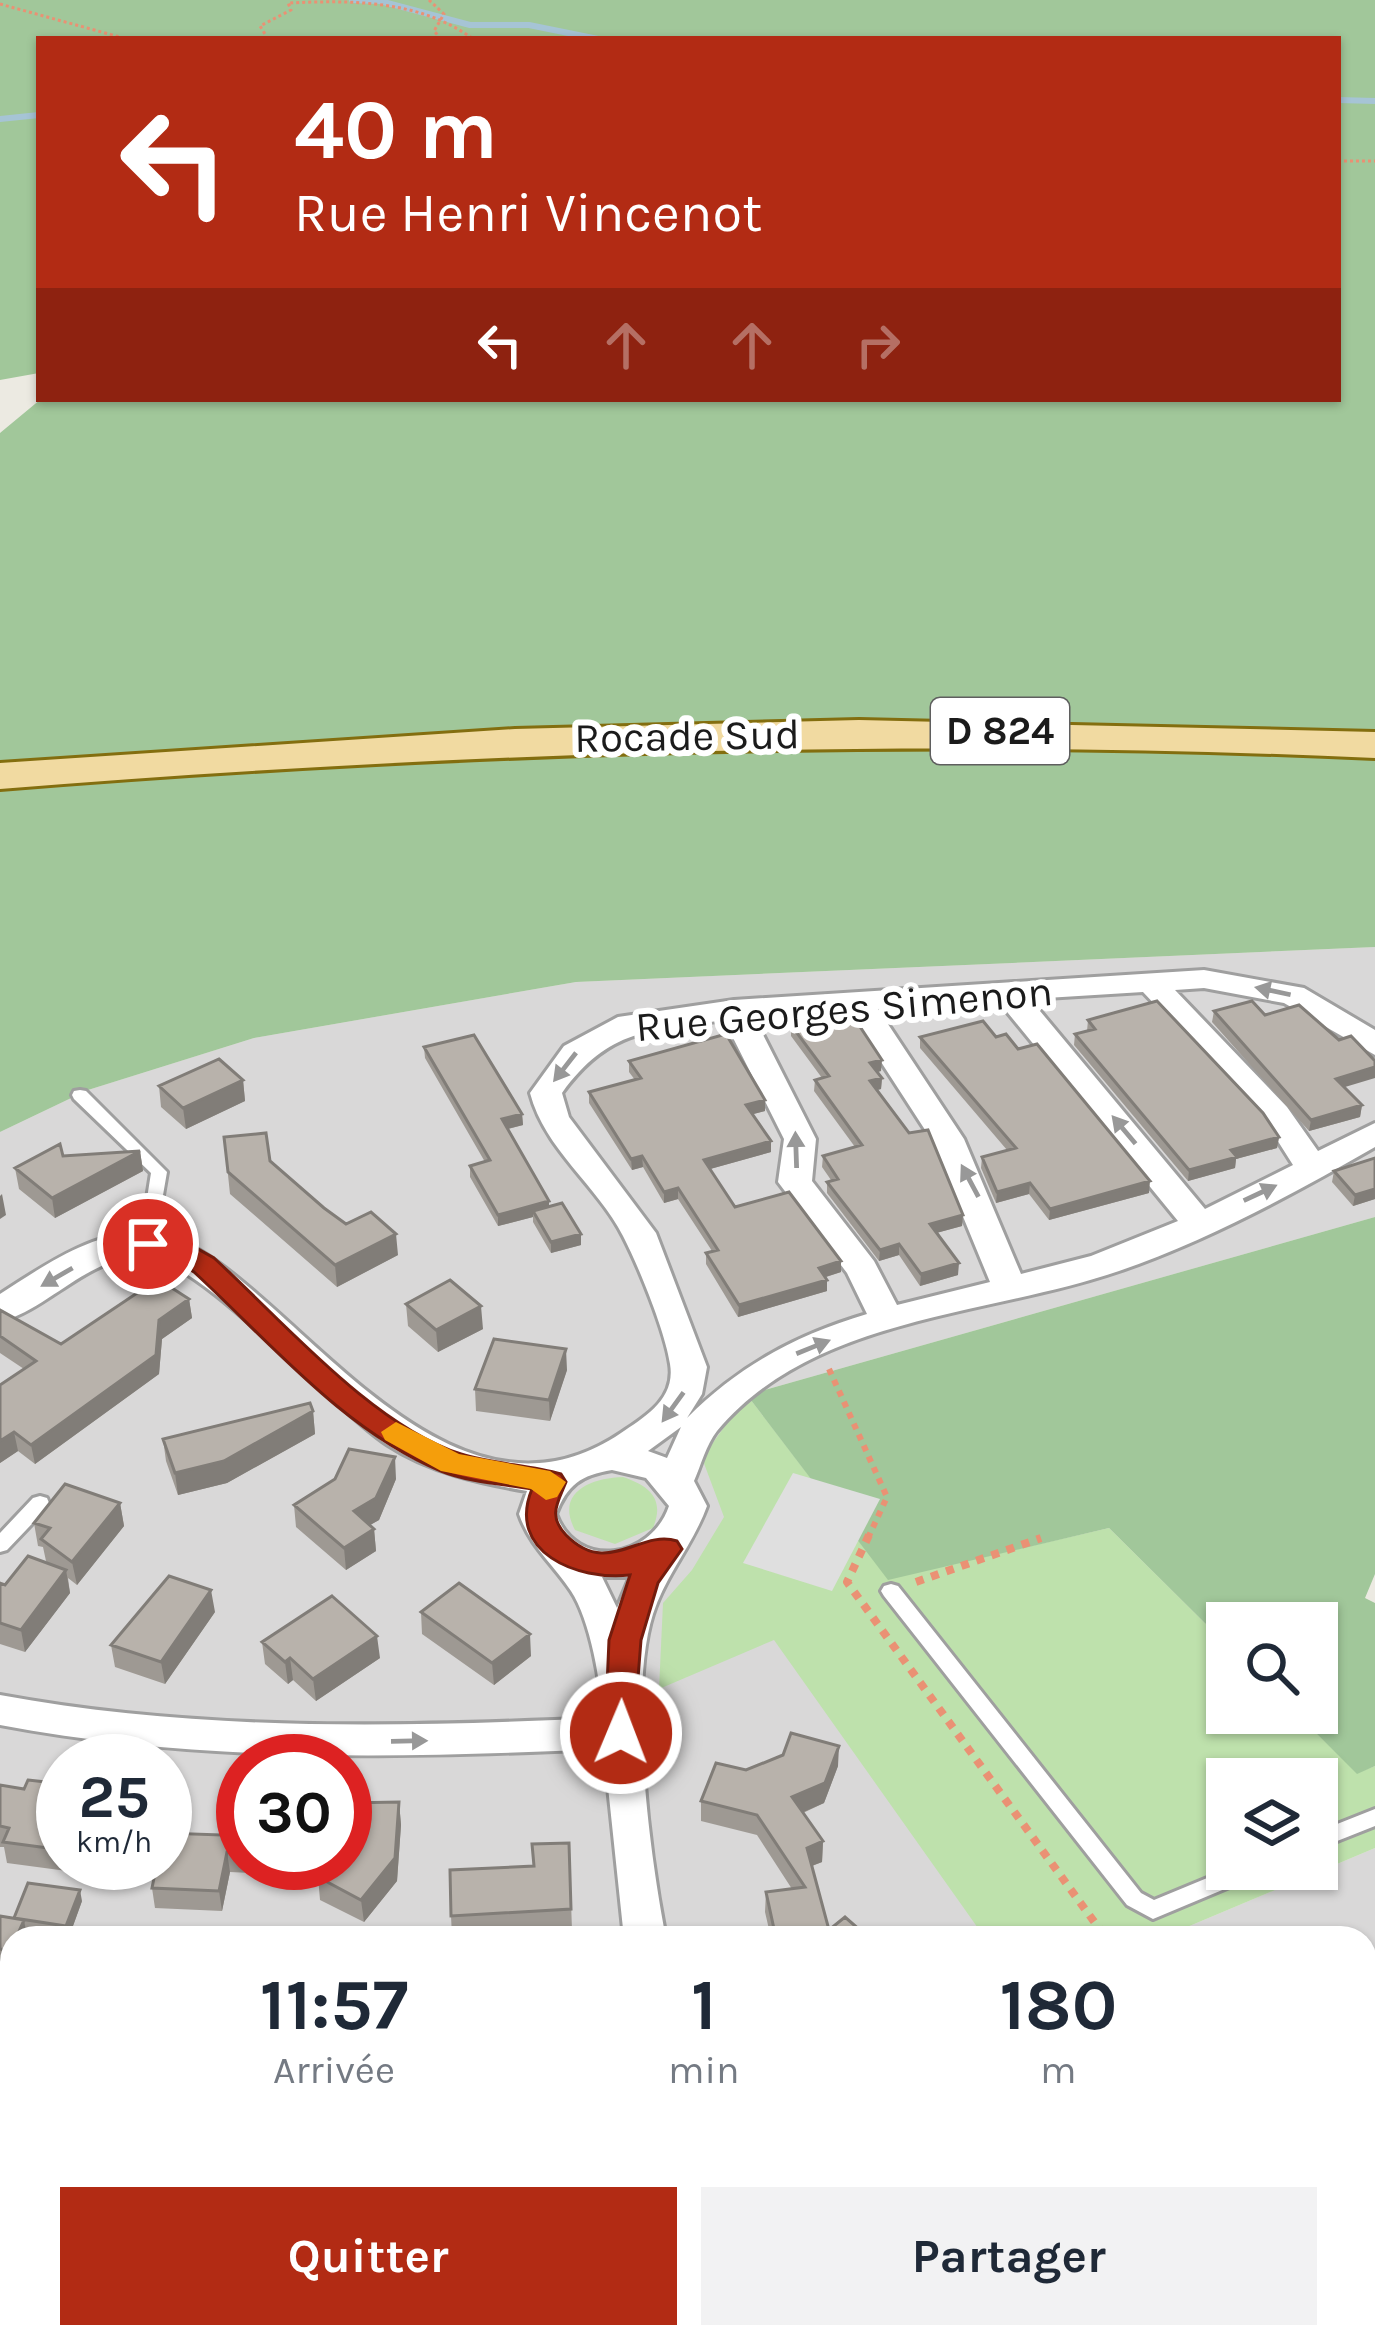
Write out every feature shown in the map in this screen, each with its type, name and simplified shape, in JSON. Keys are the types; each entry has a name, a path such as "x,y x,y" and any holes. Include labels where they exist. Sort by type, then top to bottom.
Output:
{"main road":[{"name":"Rocade Sud","path":"0,776 429,743 624,736 1019,731 1375,745"},
{"path":"0,792 624,736"}],"street":[{"name":"Rue Georges Simenon","path":"612,1457 669,1418 684,1394 689,1367 639,1233 553,1119 546,1093 575,1053 618,1026 734,1009 1204,980 1293,995 1340,1018 1375,1045"},
{"path":"1150,982 1276,1114 1313,1169"},
{"path":"1010,995 1197,1222"},
{"path":"857,1002 911,1069 980,1201 1010,1291"},
{"path":"734,1009 800,1138 795,1182 862,1269 887,1321"},
{"path":"675,1480 681,1455 723,1399 786,1358 887,1321 1107,1263 1313,1169 1375,1133"},
{"path":"0,1310 80,1263 148,1244 179,1251 204,1265 357,1406 401,1436 452,1463 550,1482"},
{"path":"621,1713 632,1614 644,1580 686,1520 688,1506 675,1480 641,1461 612,1457 578,1464 550,1482 538,1513 541,1528 594,1594 621,1713 643,1926"},
{"path":"566,1555 607,1566 628,1564 666,1549"},
{"path":"0,1710 191,1738 410,1742 621,1713"}],"lane":[{"path":"80,1095 159,1172 148,1244"},
{"path":"0,1545 40,1503"},
{"path":"891,1591 1134,1899 1154,1910 1206,1888"},
{"path":"1338,1832 1375,1816"}],"path":[{"path":"429,0 445,14 434,31 438,36"},
{"path":"266,36 260,26 291,10 288,3 385,4 442,18 469,36"},
{"path":"0,4 117,36"},
{"path":"1341,161 1375,161"},
{"path":"861,1601 1041,1538"}],"shaded area":[{"path":"1375,947 1375,1217 747,1395 1152,1926 0,1926 0,1132 88,1090 254,1038 576,982"},
{"path":"793,1473 880,1499 832,1591 743,1563"},
{"path":"1375,1848 1375,1926 1190,1926 1275,1890 1338,1890 1338,1864"}],"green space":[{"path":"0,0 1375,0 1375,947 576,982 254,1038 88,1090 0,1132 0,433 37,402 1341,402 1341,36 36,36 36,374 0,380"},
{"path":"1375,1217 1375,1574 1365,1598 1375,1603 1375,1766 1357,1774 1317,1734 1338,1734 1338,1602 1206,1602 1206,1624 1109,1528 888,1580 747,1395"},
{"path":"747,1395 888,1579 1109,1528 1206,1624 1206,1734 1317,1734 1357,1773 1375,1766 1375,1848 1338,1864 1338,1758 1206,1758 1206,1890 1275,1890 1190,1926 977,1926 774,1640 659,1689 663,1603 692,1570 724,1517 702,1458"},
{"path":"623,1477 653,1495 657,1509 653,1528 615,1544 575,1530 569,1506 579,1490 599,1480"}],"building":[{"path":"1157,1001 1263,1113 1279,1137 1231,1150 1237,1157 1189,1170 1075,1034 1095,1029 1088,1020"},
{"path":"1252,1001 1265,1015 1299,1005 1339,1040 1351,1036 1375,1061 1375,1067 1336,1079 1362,1105 1311,1120 1214,1011"},
{"path":"849,1010 882,1060 870,1063 882,1078 870,1081 909,1133 928,1130 963,1215 930,1224 959,1263 921,1274 899,1244 880,1250 827,1182 838,1179 823,1156 862,1145 815,1080 829,1076 791,1025"},
{"path":"983,1021 996,1037 1006,1034 1018,1049 1037,1044 1150,1181 1050,1209 1030,1183 997,1192 982,1157 1016,1148 920,1037"},
{"path":"726,1034 765,1100 746,1105 771,1141 704,1160 735,1207 789,1192 841,1261 819,1268 827,1280 739,1305 706,1253 718,1250 678,1188 664,1192 642,1156 631,1159 589,1092 641,1078 629,1061"},
{"path":"474,1035 522,1114 502,1119 549,1201 498,1215 470,1166 490,1160 424,1047"},
{"path":"219,1059 243,1080 183,1108 159,1086"},
{"path":"266,1133 270,1161 324,1208 346,1224 371,1212 396,1234 335,1265 228,1172 224,1137"},
{"path":"60,1144 63,1156 140,1151 52,1198 15,1168"},
{"path":"1375,1158 1375,1189 1355,1195 1334,1171"},
{"path":"562,1203 581,1234 551,1242 533,1211"},
{"path":"158,1279 189,1299 159,1320 156,1355 31,1445 14,1432 0,1441 0,1385 36,1361 0,1336 0,1310 61,1344"},
{"path":"450,1280 481,1306 436,1330 406,1304"},
{"path":"494,1339 566,1349 549,1400 475,1389"},
{"path":"310,1403 313,1411 224,1461 175,1473 163,1439"},
{"path":"349,1449 395,1457 376,1498 354,1511 374,1529 344,1548 294,1505 335,1479"},
{"path":"65,1484 120,1503 72,1562 41,1539 50,1528 34,1523"},
{"path":"28,1556 66,1570 21,1630 0,1623 0,1583 5,1585"},
{"path":"169,1576 211,1590 161,1662 111,1645"},
{"path":"459,1583 530,1634 492,1663 421,1612"},
{"path":"332,1596 377,1636 313,1679 262,1642"},
{"path":"791,1733 839,1746 825,1783 792,1797 823,1841 807,1848 828,1926 773,1926 766,1892 805,1887 757,1815 701,1801 716,1763 746,1770 783,1755"},
{"path":"28,1780 36,1781 36,1846 3,1842 9,1828 0,1826 0,1785 24,1789"},
{"path":"399,1802 395,1858 372,1886 372,1803"},
{"path":"192,1834 216,1835 219,1891 192,1890"},
{"path":"569,1843 571,1909 451,1916 450,1870 534,1866 532,1844"},
{"path":"28,1883 36,1884 36,1890 80,1890 66,1926 14,1918"},
{"path":"342,1890 369,1890 361,1900"},
{"path":"0,1916 24,1920 21,1926 0,1926"},
{"path":"845,1917 855,1926 834,1926"}],"waterway":[{"path":"352,0 380,1 470,25 529,25 583,36"},
{"path":"1341,100 1375,101"},
{"path":"0,119 36,115"}],"slow traffic":[{"path":"396,1432 452,1463 550,1482 546,1489"}],"route":[{"path":"148,1244 165,1245 204,1265 357,1406 401,1436 452,1463 550,1482 541,1496 541,1528 566,1555 607,1566 649,1558 666,1549 644,1580 625,1640 621,1733"}]}
